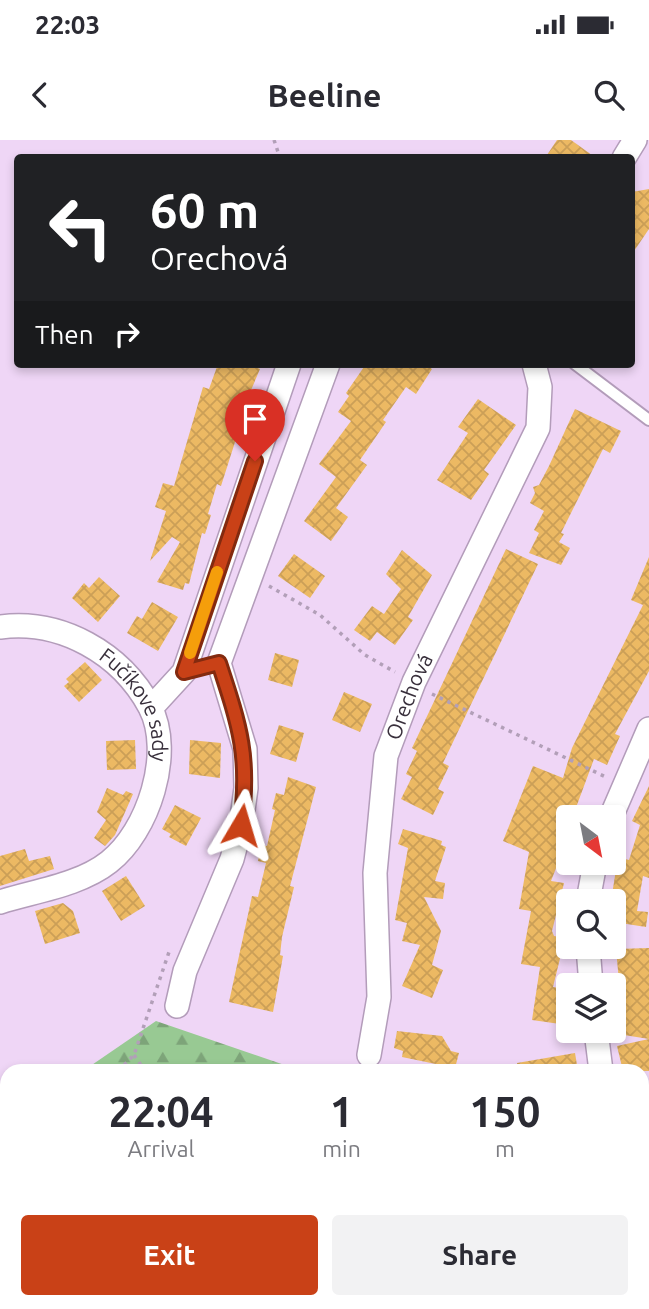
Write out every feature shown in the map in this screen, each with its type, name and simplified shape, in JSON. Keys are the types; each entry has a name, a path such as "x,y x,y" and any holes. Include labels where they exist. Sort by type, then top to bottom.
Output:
{"street":[{"path":"151,708 184,672 288,368"},
{"path":"177,1006 185,971 232,859 241,825 246,788 244,749 219,663 327,368"},
{"name":"Orechová","path":"369,1055 379,997 375,873 386,755 414,682 538,428 540,387 535,368"},
{"name":"Fučíkove sady","path":"0,627 59,631 84,640 118,667 151,708 156,735 156,787 136,832 119,853 100,869 0,902"},
{"path":"184,672 219,663"},
{"path":"616,805 649,729"},
{"path":"598,1043 600,1064"}],"lane":[{"path":"580,368 649,420"}],"path":[{"path":"280,593 320,615 365,655 414,682"},
{"path":"446,701 623,785"},
{"path":"125,1064 134,1055 172,947"},
{"path":"134,1055 140,1064"}],"green space":[{"path":"156,1021 282,1064 93,1064"}],"building":[{"path":"557,140 571,140 590,154 548,154"},
{"path":"649,189 649,229 635,250 635,191"},
{"path":"217,368 260,369 240,416 243,417 221,486 217,484 208,514 211,515 205,534 202,533 189,584 185,583 183,590 157,582 180,542 172,537 150,561 166,511 155,507 163,483 174,486 203,387 209,389"},
{"path":"363,368 432,369 416,394 406,387 383,420 386,422 360,460 367,465 336,508 348,517 331,541 304,521 336,477 319,464 351,421 338,412 349,396 346,393"},
{"path":"478,399 516,425 484,470 489,474 471,500 437,480 468,433 458,427"},
{"path":"575,409 621,431 610,453 603,449 561,533 564,534 559,542 570,548 561,565 529,553 539,533 534,530 544,511 530,503 535,493 533,487 539,485"},
{"path":"506,549 538,564 443,763 449,766 438,789 444,792 433,815 401,799 412,777 406,774 417,751 412,748"},
{"path":"402,550 432,575 408,617 413,620 395,645 377,632 370,641 354,630 372,606 384,614 401,589 386,574"},
{"path":"294,554 325,576 310,598 278,576"},
{"path":"649,557 649,671 615,734 620,736 607,765 594,759 577,805 556,805 556,868 551,881 564,883 562,889 556,889 556,915 552,931 556,936 556,959 560,959 553,987 556,987 556,1023 532,1020 540,967 521,964 531,911 519,909 529,852 503,841 533,766 563,778 572,748 643,605 631,600"},
{"path":"99,577 120,596 98,622 72,598 84,583 89,588"},
{"path":"152,602 178,617 158,651 127,633 137,616 142,619"},
{"path":"275,653 299,660 292,687 268,680"},
{"path":"85,662 102,680 79,702 64,686 69,682 66,679"},
{"path":"344,692 372,704 360,732 332,720"},
{"path":"279,725 304,733 296,762 270,754"},
{"path":"135,740 136,769 107,770 106,741"},
{"path":"190,740 221,743 220,778 189,774"},
{"path":"288,777 316,787 290,886 294,887 282,937 280,955 283,956 273,1012 229,1002 252,896 258,897 266,863 258,861 261,845 267,846 276,793 284,795"},
{"path":"649,786 649,878 643,876 637,911 648,912 646,927 626,924 626,889 613,889 615,875 626,875 626,859 629,860 640,825 632,821"},
{"path":"107,788 123,795 126,791 133,794 115,835 105,846 94,838 106,820 97,812"},
{"path":"175,805 201,818 186,846 169,837 171,834 162,829"},
{"path":"403,829 442,841 441,845 446,847 435,881 445,883 443,899 424,897 441,931 432,965 443,970 432,998 402,986 420,945 402,941 407,923 395,920 408,848 398,844"},
{"path":"25,849 29,861 50,856 54,869 0,886 0,856"},
{"path":"126,876 145,906 121,921 102,891"},
{"path":"63,903 73,911 80,933 45,944 35,911"},
{"path":"649,948 649,1039 626,1035 626,973 618,973 617,959 626,959 626,949"},
{"path":"397,1031 442,1036 451,1051 459,1053 456,1064 436,1064 402,1057 403,1051 394,1048"},
{"path":"649,1039 649,1064 621,1064 617,1046"},
{"path":"575,1053 577,1064 517,1064"}],"slow traffic":[{"path":"190,653 217,572"}],"route":[{"path":"241,825 246,788 244,749 219,663 184,672 255,461"}]}
